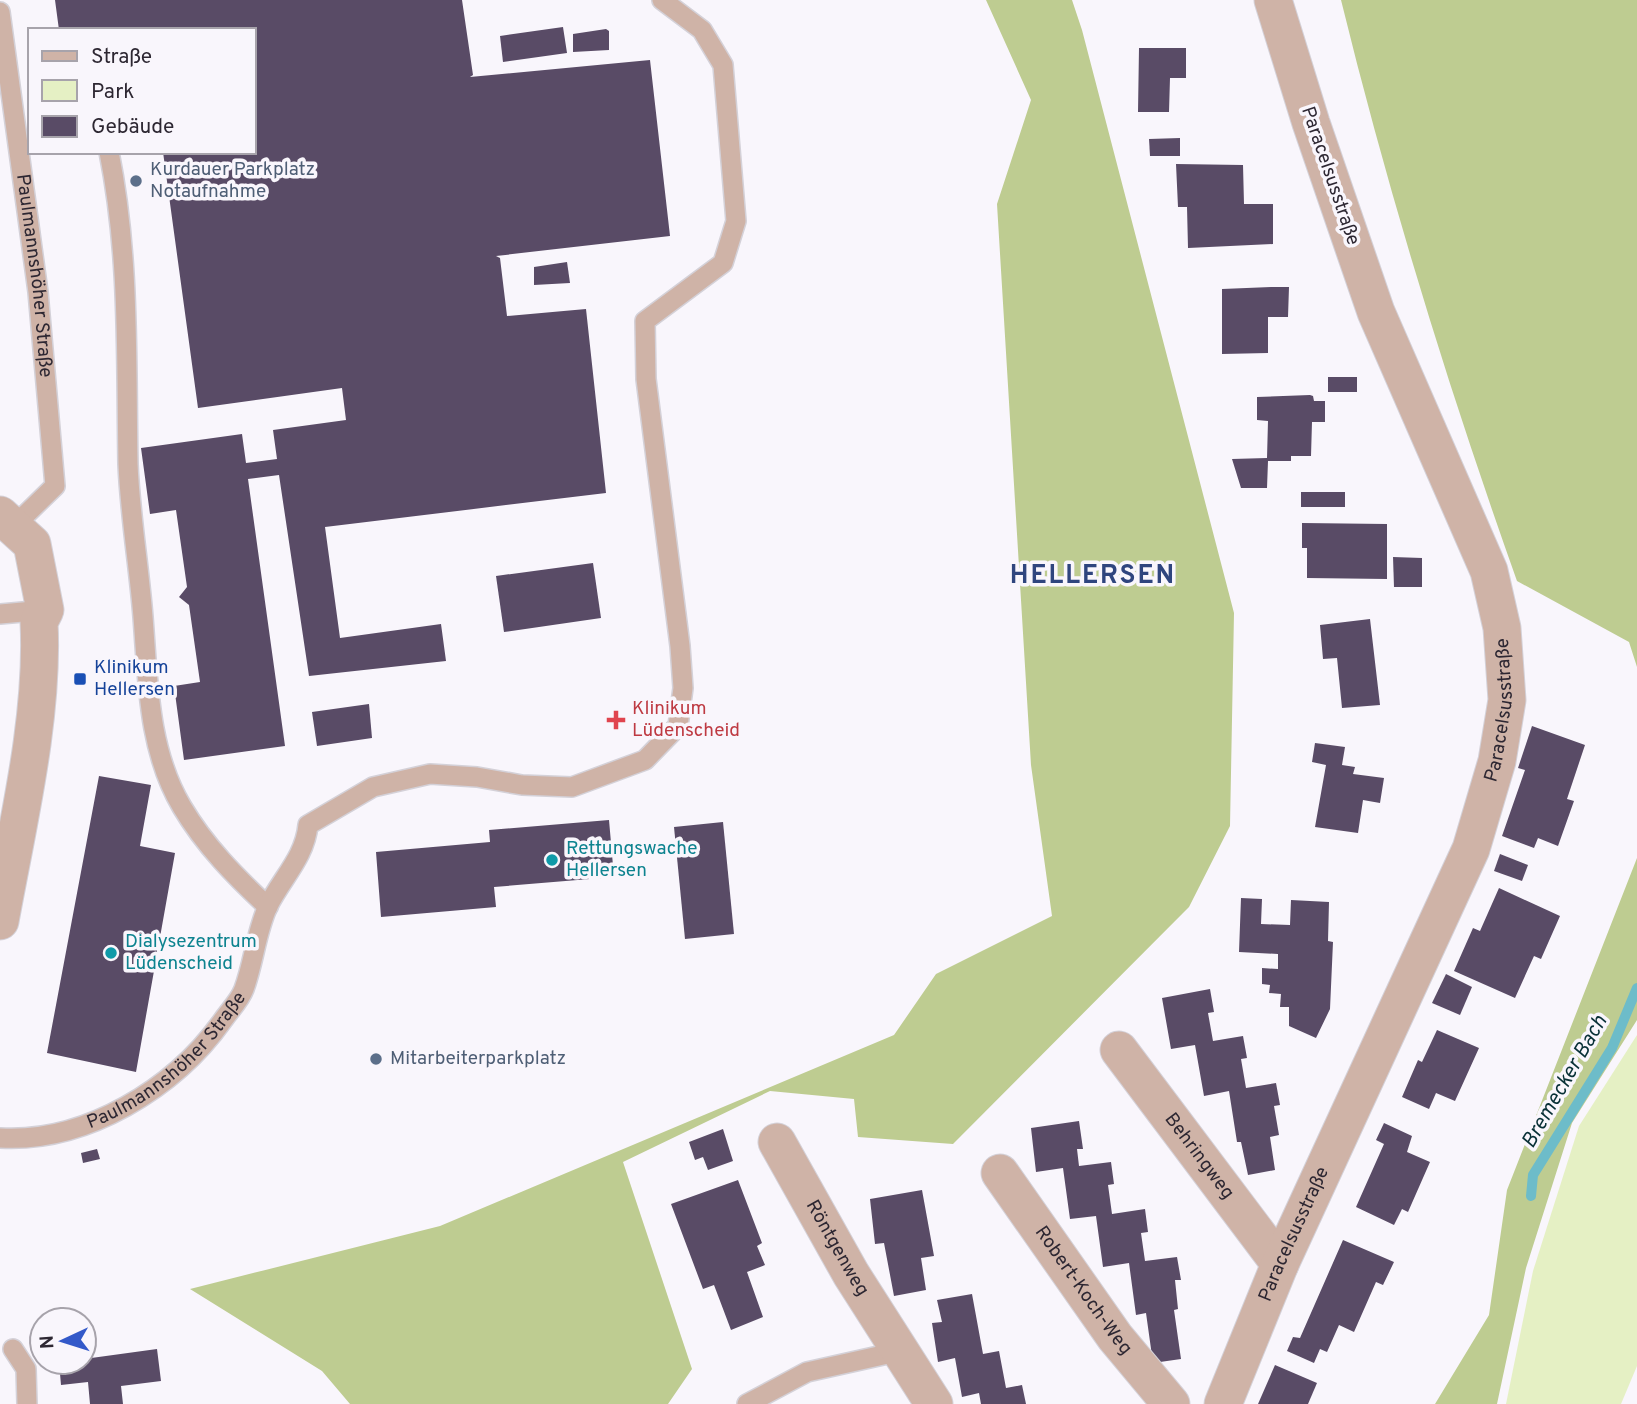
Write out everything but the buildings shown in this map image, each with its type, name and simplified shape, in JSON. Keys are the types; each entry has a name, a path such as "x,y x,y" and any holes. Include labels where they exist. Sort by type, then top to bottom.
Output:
{"street":[{"name":"Paracelsusstraße","path":"1223,1404 1280,1264 1471,849 1497,761 1507,700 1502,628 1489,572 1376,312 1311,123 1273,0"},
{"name":"Paulmannshöher Straße","path":"0,921 21,809 33,724 40,622 45,610 32,544 7,520"},
{"name":"Behringweg","path":"1119,1050 1280,1264"},
{"name":"Röntgenweg","path":"777,1142 851,1274 934,1404"},
{"name":"Robert-Koch-Weg","path":"1000,1173 1115,1338 1171,1404"}],"lane":[{"name":"Paulmannshöher Straße","path":"0,1138 15,1139 57,1132 93,1121 164,1084 206,1044 243,991 268,907 306,842 308,825 373,787 430,774 477,777 522,785 572,787 645,760 678,726 682,688 680,646 646,379 645,321 723,263 736,221 723,65 702,30 662,0"},
{"name":"Paulmannshöher Straße","path":"0,12 38,292 55,486 7,520"},
{"path":"109,154 117,191 127,286 128,467 149,711 161,755 181,806 225,867 268,907"},
{"path":"0,614 45,610"},
{"path":"13,1349 26,1369 27,1404"},
{"path":"747,1404 807,1372 901,1351"}],"green space":[{"path":"986,0 1072,0 1082,30 1234,613 1230,826 1189,907 953,1144 858,1137 854,1099 770,1091 623,1162 692,1369 668,1404 350,1404 322,1371 190,1289 440,1226 894,1035 936,974 1052,916 1031,765 997,204 1031,100"},
{"path":"1341,0 1637,0 1637,667 1629,642 1517,581 1422,292 1379,147"},
{"path":"1637,858 1637,1020 1572,1123 1526,1268 1497,1404 1435,1404 1489,1315 1507,1190"},
{"path":"1637,1035 1637,1366 1621,1404 1506,1404 1533,1271 1579,1126"}],"waterway":[{"name":"Bremecker Bach","path":"1531,1196 1533,1175 1612,1048 1637,988"}],"place":[{"name":"Kurdauer Parkplatz Notaufnahme","path":"136,181"},
{"name":"Klinikum Hellersen","path":"80,679"},
{"name":"Klinikum Lüdenscheid","path":"616,720"},
{"name":"Rettungswache Hellersen","path":"552,860"},
{"name":"Dialysezentrum Lüdenscheid","path":"111,953"},
{"name":"Mitarbeiterparkplatz","path":"376,1059"}],"district":[{"name":"HELLERSEN","path":"1093,576"}]}
